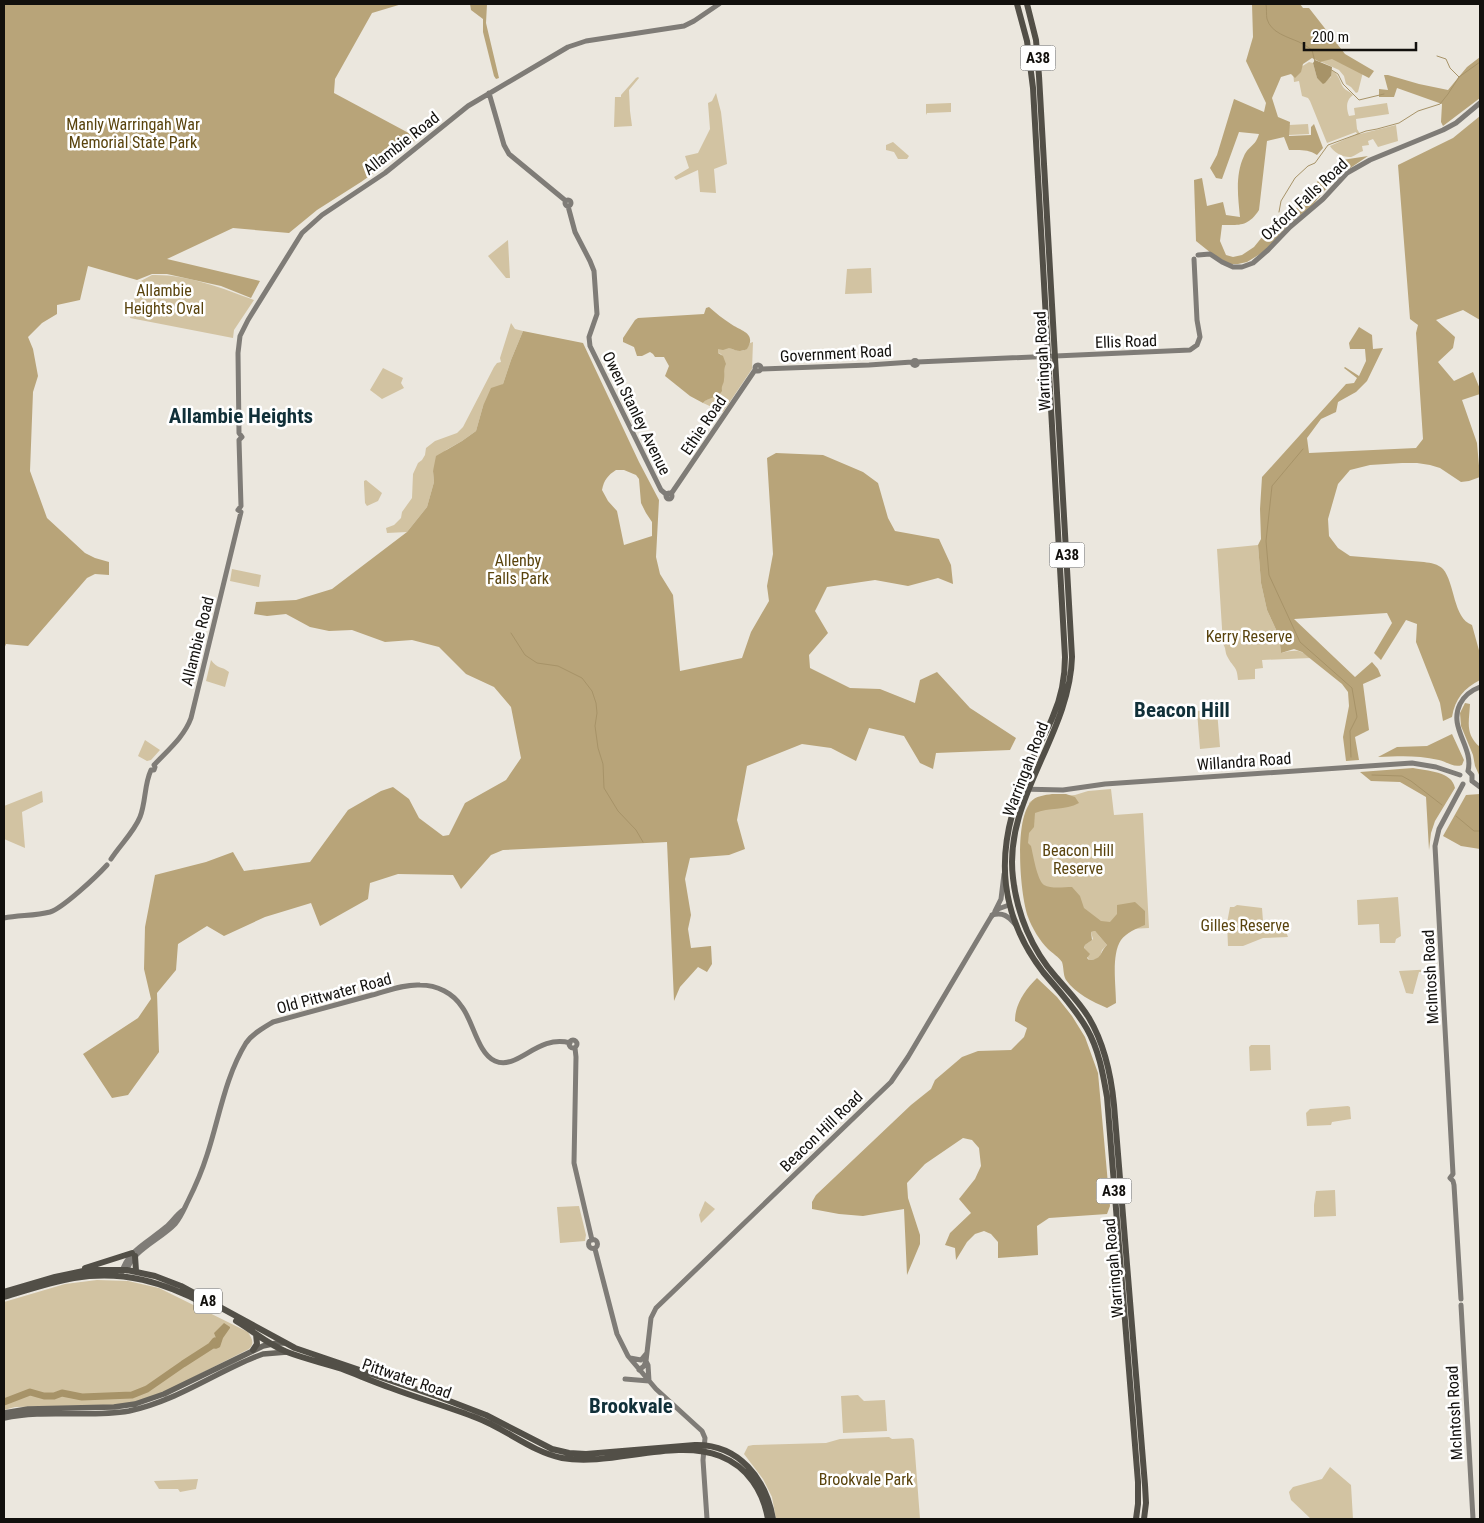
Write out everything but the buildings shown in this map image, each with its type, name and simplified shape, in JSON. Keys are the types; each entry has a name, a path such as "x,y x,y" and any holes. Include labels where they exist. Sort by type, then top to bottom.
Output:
{"highway":[{"name":"Warringah Road","path":"1018,4 1032,71 1072,641 1072,667 1062,713 1029,789 1018,821 1013,850 1012,876 1017,903 1030,937 1040,956 1056,978 1078,1002 1090,1026 1102,1070 1107,1098 1145,1485 1146,1503 1144,1519"},
{"name":"Warringah Road","path":"1027,4 1035,34 1038,63 1065,670 1062,689 1053,716 1020,789 1010,819 1005,854 1005,871 1009,905 1016,927 1024,943 1035,961 1090,1026"},
{"path":"1009,905 1017,903"},
{"path":"79,1271 89,1266 134,1254 136,1271"},
{"name":"A8","path":"4,1292 79,1271 97,1269 124,1273 179,1290 219,1311 270,1344 287,1352"},
{"name":"A8","path":"4,1297 73,1278 136,1271 181,1286 284,1343"},
{"name":"Warringah Road","path":"1128,1321 1138,1496 1136,1519"},
{"path":"253,1350 257,1344 256,1334"},
{"name":"Pittwater Road","path":"284,1343 425,1396 486,1422 543,1452 563,1458 582,1460 717,1448 732,1454 753,1471 764,1489 772,1509 773,1519"},
{"name":"Pittwater Road","path":"287,1352 425,1396"},
{"name":"Pittwater Road","path":"704,1448 744,1471 759,1490 768,1519"}],"main road":[{"path":"4,1413 28,1409 114,1407 135,1404 164,1394 253,1350 270,1344 284,1343"},
{"name":"Pittwater Road","path":"4,1418 20,1415 114,1413 140,1408 166,1400 255,1357 263,1354 287,1352"}],"street":[{"name":"Allambie Road","path":"4,918 56,910 107,865 105,863 106,860 111,859 139,819 151,770 148,766 154,765 181,736 191,718 241,512 238,508 241,506 240,440 236,436 239,433 238,351 240,336 302,233 322,215 377,180 459,113 489,93 574,45 594,40 684,26 719,4"},
{"name":"Owen Stanley Avenue","path":"489,93 504,145 509,154 567,204 574,232 590,261 595,277 597,317 589,340 590,346 661,490 669,494"},
{"name":"Oxford Falls Road","path":"1197,345 1200,337 1197,320 1196,257 1210,254 1233,267 1242,267 1253,263 1290,227 1323,199 1347,173 1370,160 1443,130 1480,103"},
{"name":"Ellis Road","path":"1052,356 1181,351 1190,350 1197,345"},
{"name":"Government Road","path":"758,369 1052,356"},
{"name":"Ethie Road","path":"669,494 758,369"},
{"path":"1468,771 1470,765 1469,758 1457,726 1457,713 1465,696 1480,687"},
{"name":"Willandra Road","path":"1020,789 1063,790 1105,784 1412,763 1436,767 1460,775"},
{"path":"1468,771 1460,775 1460,780 1463,784 1472,781"},
{"path":"1468,771 1472,775 1472,781"},
{"path":"1472,781 1480,787"},
{"name":"McIntosh Road","path":"1463,784 1439,829 1436,846 1453,1174 1456,1177 1453,1181 1461,1299 1457,1302 1461,1305 1473,1519"},
{"name":"Warringah Road","path":"993,914 1001,899 1005,871"},
{"path":"993,914 1001,907 1009,905"},
{"path":"993,914 1005,915 1016,927"},
{"name":"Beacon Hill Road","path":"639,1370 646,1361 651,1318 656,1308 892,1082 993,914"},
{"name":"Old Pittwater Road","path":"124,1273 127,1259 167,1226 183,1210 188,1202 204,1165 234,1068 246,1042 272,1022 395,988 420,984 444,990 458,1002 466,1013 488,1057 494,1061 501,1063 512,1062 544,1044 561,1041 576,1042 577,1045 574,1048 576,1066 574,1163 592,1240 596,1240 598,1243 595,1249 617,1334 628,1356"},
{"path":"628,1356 635,1360 640,1360 648,1352"},
{"path":"628,1356 664,1397 702,1431 705,1436 707,1519"},
{"path":"646,1361 649,1381"},
{"path":"624,1380 649,1381"}],"green space":[{"name":"Manly Warringah War Memorial State Park","path":"4,4 402,4 372,13 335,79 334,93 418,138 388,163 317,210 289,233 233,228 167,259 260,281 251,298 221,286 167,274 152,274 137,280 88,266 80,300 57,305 57,314 42,323 28,337 33,349 38,376 33,392 30,471 47,518 85,553 109,562 109,575 95,574 87,578 28,646 6,644 4,649"},
{"path":"470,4 487,4 486,23 499,78 496,79 494,76 483,32 483,19 471,10"},
{"path":"1252,4 1300,4 1303,8 1309,8 1345,54 1374,71 1369,78 1332,59 1320,62 1312,58 1303,64 1301,72 1295,78 1291,74 1281,77 1272,98 1278,117 1290,122 1289,136 1311,135 1311,127 1314,124 1323,148 1317,155 1307,151 1289,150 1284,137 1267,141 1259,210 1251,220 1243,224 1222,225 1220,241 1226,255 1233,257 1242,255 1254,247 1275,221 1309,200 1319,178 1342,160 1368,156 1343,173 1324,191 1312,206 1291,222 1265,251 1247,262 1229,264 1196,241 1194,180 1202,178 1207,206 1223,202 1226,215 1240,217 1239,171 1244,156 1259,134 1239,132 1222,179 1216,178 1210,168 1217,155 1234,99 1264,112 1266,103 1246,61 1253,37"},
{"path":"1330,57 1363,72 1358,92 1356,93 1346,84 1344,76 1339,70 1315,59"},
{"path":"1480,57 1480,98 1443,126 1441,122 1442,104 1397,88 1394,97 1379,97 1379,89 1388,90 1384,75 1448,90 1467,67"},
{"path":"1309,62 1313,63 1317,78 1323,83 1331,77 1331,70 1337,75 1343,87 1353,95 1347,104 1349,116 1355,115 1354,108 1387,103 1389,114 1356,119 1357,129 1360,134 1396,125 1398,141 1378,147 1373,139 1368,141 1369,145 1362,146 1363,151 1351,157 1342,156 1336,152 1330,146 1357,134 1356,132 1327,143 1310,101 1302,96 1299,81 1294,82 1293,72"},
{"path":"638,77 629,90 632,126 614,127 615,97 621,97"},
{"path":"716,93 721,112 727,164 714,169 716,193 700,192 698,170 676,180 674,177 689,168 685,156 698,153 710,129 708,103 712,101"},
{"path":"951,103 951,112 927,113 926,115 926,104"},
{"path":"1480,116 1480,320 1463,310 1436,320 1455,337 1453,348 1438,362 1454,381 1473,372 1480,389 1480,394 1462,400 1477,443 1480,477 1461,482 1440,468 1417,463 1370,465 1350,470 1338,484 1328,519 1329,536 1338,548 1350,556 1432,563 1443,569 1447,575 1461,615 1472,625 1480,654 1480,680 1465,690 1455,705 1452,717 1443,721 1440,703 1416,642 1417,624 1406,620 1381,660 1374,653 1392,623 1387,613 1294,619 1355,677 1372,662 1381,676 1363,684 1369,730 1355,737 1359,760 1346,761 1343,737 1349,706 1348,692 1342,684 1302,652 1294,649 1281,653 1279,636 1267,610 1261,583 1258,545 1261,539 1262,477 1346,384 1354,383 1357,378 1344,368 1359,376 1366,361 1365,349 1350,349 1349,343 1359,327 1372,335 1373,349 1383,348 1367,381 1356,392 1338,402 1336,412 1321,419 1307,438 1309,453 1416,448 1423,439 1416,333 1418,325 1410,319 1398,165 1453,138"},
{"path":"1308,124 1309,134 1289,135 1289,125"},
{"path":"893,142 909,156 907,159 898,159 894,152 886,150 886,145"},
{"path":"508,240 510,278 506,278 488,256"},
{"path":"871,268 872,293 845,294 847,269"},
{"name":"Allambie Heights Oval","path":"152,275 191,279 254,300 234,330 233,338 130,318 139,282"},
{"path":"709,307 746,333 749,336 750,344 747,349 742,351 729,348 718,349 718,353 723,356 726,364 722,391 703,403 690,396 665,376 669,366 664,357 655,357 650,352 637,356 634,347 623,342 623,338 638,318 704,314 706,308"},
{"path":"511,323 515,329 523,331 503,384 483,406 476,431 446,450 433,471 434,482 427,507 407,532 387,533 386,528 394,525 401,518 402,512 412,498 413,474 418,463 425,455 426,448 435,441 457,433 463,427 494,367 497,363 501,362 500,358"},
{"name":"Allenby Falls Park","path":"523,331 583,343 659,500 656,557 660,574 673,595 680,671 742,658 751,632 769,601 767,586 773,554 767,458 776,453 823,455 863,472 878,483 888,518 895,531 939,539 951,565 953,584 938,578 908,586 875,580 827,587 815,611 828,633 809,655 810,668 850,688 880,689 915,703 920,680 937,672 970,708 1016,738 1010,750 936,753 933,769 920,763 904,736 869,728 856,761 831,748 802,744 747,766 737,820 745,849 729,855 690,858 685,879 691,915 688,929 691,948 711,946 712,964 707,972 698,967 680,987 674,1001 667,842 503,850 491,855 461,889 453,875 398,874 370,883 368,899 320,926 311,903 265,917 224,936 207,926 178,944 176,970 157,993 159,1052 128,1095 112,1098 83,1054 138,1018 151,999 144,969 145,927 155,875 206,862 233,852 244,871 310,862 348,810 381,791 393,787 409,799 419,818 443,836 449,835 465,803 506,780 521,758 511,707 494,687 466,674 439,647 412,640 385,642 352,630 329,631 310,627 286,614 267,616 254,614 256,602 296,600 332,589 407,532 427,507 434,482 433,471 436,456 476,431 483,406 491,388 503,384","holes":["616,470 624,470 636,475 639,479 641,503 652,522 652,536 624,545 617,511 608,501 602,490 605,481 611,474"]},
{"path":"753,342 752,369 723,412 703,403 718,389 723,380 723,360 721,354 718,353 718,349 727,348 742,351"},
{"path":"383,368 403,378 401,383 404,388 382,399 370,390"},
{"path":"366,480 382,493 378,501 367,506 365,503 364,484"},
{"name":"Kerry Reserve","path":"1258,545 1261,583 1267,610 1279,636 1281,653 1297,651 1311,658 1262,660 1263,668 1255,669 1255,679 1238,680 1236,669 1227,656 1223,644 1217,549"},
{"path":"232,569 261,575 259,587 230,581"},
{"path":"211,660 215,665 229,672 225,687 206,681"},
{"path":"1465,703 1470,704 1470,733 1480,747 1480,777 1461,726 1460,713"},
{"path":"1217,710 1220,747 1200,749 1197,711"},
{"path":"1452,734 1464,760 1462,765 1459,766 1423,757 1378,757 1397,747 1427,746"},
{"path":"145,740 160,750 151,760 147,761 138,756"},
{"path":"1413,768 1444,775 1453,782 1455,788 1435,821 1429,850 1426,797 1400,782 1371,781 1360,772"},
{"name":"Beacon Hill Reserve","path":"1111,789 1114,815 1143,813 1149,928 1111,930 1025,894 1029,803 1037,798 1075,795 1088,791"},
{"path":"42,791 43,802 22,812 25,848 4,839 4,806"},
{"path":"1049,794 1066,794 1075,797 1079,803 1035,813 1034,827 1029,833 1028,843 1031,846 1037,873 1044,885 1058,888 1072,887 1080,896 1084,908 1101,921 1110,922 1117,914 1117,905 1135,902 1145,911 1145,925 1126,935 1118,946 1115,962 1116,1003 1107,1008 1085,997 1070,985 1065,978 1062,962 1048,949 1034,930 1025,906 1020,858 1022,824 1031,802 1035,798","holes":["1095,931 1107,945 1097,958 1089,960 1087,958 1090,954 1084,948 1092,940 1091,932"]},
{"path":"1480,794 1480,849 1461,846 1443,836 1466,795"},
{"path":"1398,897 1401,936 1396,939 1395,943 1380,943 1379,924 1358,925 1357,900"},
{"name":"Gilles Reserve","path":"1237,905 1262,908 1263,921 1285,920 1285,929 1288,937 1263,938 1243,946 1228,946 1227,923 1230,907"},
{"path":"1095,931 1107,945 1102,950 1100,957 1089,960 1084,949 1085,945 1093,939 1091,932"},
{"path":"1435,969 1436,972 1419,972 1413,994 1406,993 1399,971"},
{"path":"1037,978 1057,997 1072,1016 1085,1037 1098,1073 1110,1206 1107,1214 1049,1218 1037,1226 1038,1255 998,1258 998,1242 991,1234 984,1231 975,1234 967,1242 956,1260 955,1248 945,1245 950,1233 971,1213 959,1199 975,1179 981,1166 979,1148 972,1140 963,1138 925,1164 907,1183 908,1198 920,1235 920,1244 907,1275 904,1209 863,1216 812,1209 812,1202 816,1195 911,1105 931,1089 935,1080 962,1057 978,1051 1011,1050 1024,1037 1027,1028 1015,1021 1019,1003 1028,987"},
{"path":"1251,1045 1270,1045 1271,1070 1250,1071 1249,1047"},
{"path":"1350,1107 1351,1119 1332,1122 1331,1125 1307,1126 1306,1113 1310,1109"},
{"path":"1335,1190 1336,1216 1314,1217 1316,1191"},
{"path":"705,1201 715,1209 701,1223 699,1215"},
{"path":"579,1206 586,1235 585,1241 560,1243 557,1207"},
{"path":"97,1280 128,1281 159,1288 248,1332 252,1339 252,1345 249,1349 162,1393 135,1402 115,1405 15,1407 4,1410 4,1302 65,1284"},
{"path":"858,1395 864,1401 885,1400 887,1431 843,1433 841,1396"},
{"name":"Brookvale Park","path":"889,1437 892,1439 912,1438 914,1440 920,1519 776,1519 772,1497 763,1479 744,1454 748,1446 753,1445 826,1443 840,1439"},
{"path":"1330,1467 1351,1485 1353,1519 1311,1519 1291,1500 1289,1492 1293,1487 1322,1479"},
{"path":"198,1479 196,1489 180,1492 178,1489 159,1489 154,1481"}],"shaded area":[{"path":"1315,60 1332,67 1331,76 1323,84 1317,78 1313,63"},
{"path":"224,1323 230,1328 223,1338 220,1347 212,1348 209,1346 216,1338 214,1333"}],"waterway":[{"path":"1266,4 1267,19 1272,28 1312,50 1315,62"},
{"path":"1437,56 1446,59 1450,68 1459,77"},
{"path":"1279,212 1281,201 1295,178 1308,166 1315,163 1328,145 1366,131 1399,123 1418,111 1440,104 1459,77 1480,62"},
{"path":"1330,69 1338,74 1343,84 1359,100 1384,94"},
{"path":"1303,449 1272,486 1266,541 1269,575 1300,642 1352,688 1357,717 1350,731 1351,757"},
{"path":"511,633 525,655 537,663 558,666 582,678 592,691 596,703 595,726 598,748 603,764 604,788 618,811 636,830 643,842"},
{"path":"1372,775 1402,776 1442,805"},
{"path":"1456,816 1474,831 1480,831"},
{"path":"4,1402 30,1392 44,1396 54,1396 62,1393 82,1397 132,1395 147,1389 211,1346 215,1341"}],"district":[{"name":"Allambie Heights","path":"241,416"},
{"name":"Beacon Hill","path":"1182,710"},
{"name":"Brookvale","path":"631,1406"}]}
